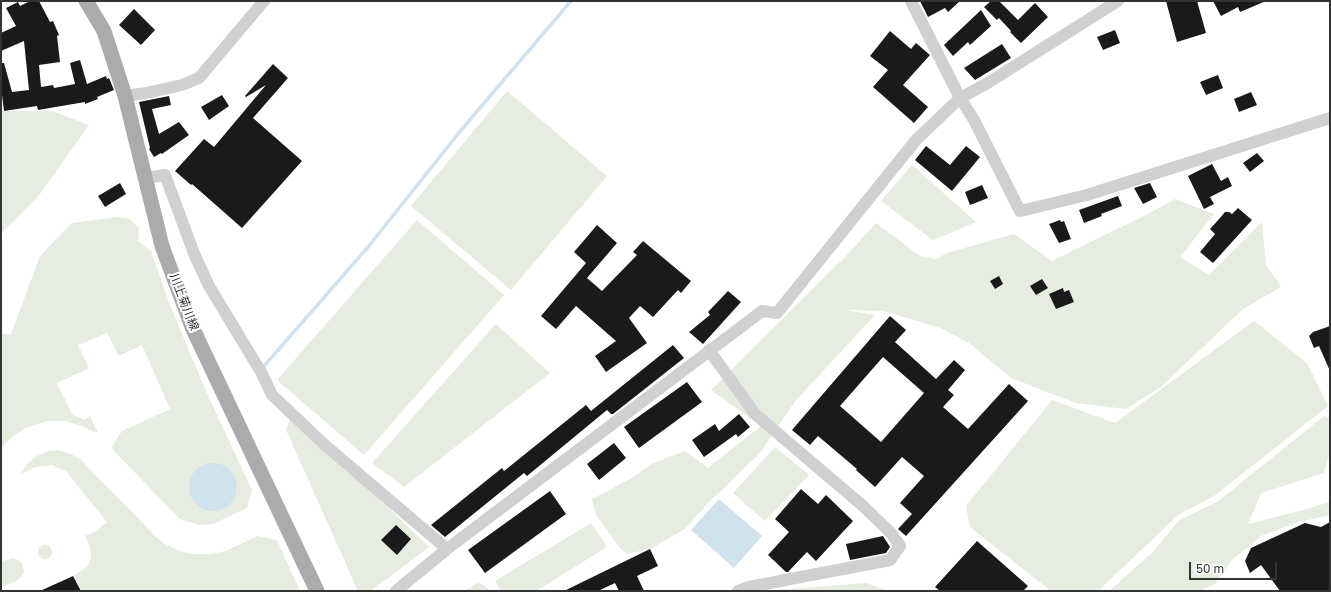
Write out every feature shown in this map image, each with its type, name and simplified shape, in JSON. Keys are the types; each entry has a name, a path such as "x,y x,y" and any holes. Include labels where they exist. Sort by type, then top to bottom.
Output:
{"main road":[{"name":"川上菊川線","path":"86,1 104,31 125,96 162,246 192,327 317,591"}],"street":[{"path":"125,96 182,85 199,78 264,1"},
{"path":"910,1 960,98 974,120 1020,211 1087,194 1330,118"},
{"path":"396,591 447,549 762,311 776,313 916,140 960,98 986,84 1118,1"},
{"path":"145,178 165,175 209,286 261,372 272,395 326,446 447,549"},
{"path":"709,350 755,414 863,506 892,533 900,546 890,560 749,587 738,591"}],"shaded area":[{"path":"507,91 607,176 511,290 411,206"},
{"path":"1,111 52,111 89,125 40,194 1,234"},
{"path":"912,165 976,222 933,240 881,201"},
{"path":"1175,199 1214,214 1180,257 1209,275 1262,222 1266,265 1281,287 1243,309 1162,386 1126,409 1076,403 1011,378 969,343 940,328 884,311 846,310 875,315 796,400 759,454 708,503 685,529 650,549 627,554 619,547 596,515 592,499 632,478 651,464 685,451 708,468 761,426 711,390 849,253 876,223 920,256 936,259 947,253 1014,234 1052,261 1148,214"},
{"path":"117,217 130,219 139,228 138,241 151,251 171,308 210,400 252,490 247,508 213,524 199,525 180,519 113,450 112,446 122,431 170,409 142,345 119,356 107,333 78,345 89,368 57,383 73,415 84,420 90,416 98,432 93,432 82,426 66,421 47,421 26,428 12,437 1,449 1,334 11,334 40,256 72,223"},
{"path":"417,220 504,295 364,455 277,380"},
{"path":"1254,321 1307,363 1328,406 1214,496 1178,515 1098,591 1051,591 970,527 966,506 1052,400 1115,423"},
{"path":"496,324 550,373 404,487 372,463"},
{"path":"292,414 429,547 371,591 358,591 286,430"},
{"path":"1324,416 1330,418 1330,453 1324,473 1261,493 1248,524 1330,502 1330,515 1299,522 1261,536 1232,560 1214,585 1199,591 1109,591 1153,552 1179,520 1217,502"},
{"path":"775,447 809,475 765,521 733,493"},
{"path":"58,450 71,454 80,459 156,537 163,543 179,551 190,554 211,554 226,551 257,536 277,540 300,591 82,591 73,576 88,565 91,557 90,547 85,536 98,530 107,522 66,471 52,465 35,467 20,474 27,464 37,456 48,451"},
{"path":"591,523 607,547 536,591 501,591 495,581"},
{"path":"45,545 50,547 52,552 50,557 45,559 40,557 38,552 40,547"},
{"path":"13,558 20,561 22,564 24,571 23,574 18,580 1,587 1,562"},
{"path":"479,582 491,591 464,591"},
{"path":"866,583 889,591 776,591 778,590"}],"water":[{"path":"213,463 222,465 230,470 235,478 237,487 235,496 230,504 222,509 213,511 204,509 196,504 191,496 189,487 191,478 196,470 204,465"},
{"path":"719,499 762,536 734,568 691,530"}],"building":[{"path":"30,1 39,1 50,22 53,21 59,35 57,36 60,62 39,65 41,87 53,85 54,88 75,84 70,63 80,60 87,84 106,76 107,79 109,78 114,90 85,104 85,102 38,110 37,106 4,111 1,87 1,63 4,63 12,92 29,90 24,41 1,51 1,33 16,26 6,8 18,2 20,6"},
{"path":"920,1 960,1 948,12 945,8 928,17"},
{"path":"991,1 999,1 1018,20 1035,3 1048,17 1021,43 999,18 997,20 984,7"},
{"path":"1166,1 1197,1 1206,33 1177,42"},
{"path":"1213,1 1266,1 1240,12 1238,7 1221,16"},
{"path":"134,9 155,30 141,45 119,25"},
{"path":"981,10 991,26 970,45 968,42 953,56 944,45"},
{"path":"1115,30 1120,43 1103,50 1097,37"},
{"path":"890,31 911,49 916,43 930,55 903,85 928,107 914,123 873,87 888,70 870,56"},
{"path":"1002,44 1011,58 975,80 964,68"},
{"path":"273,64 288,78 253,118 302,161 242,228 175,171 204,139 214,147 266,85 246,97 245,96"},
{"path":"1218,75 1223,88 1206,95 1200,82"},
{"path":"1251,92 1257,105 1239,112 1234,99"},
{"path":"222,95 229,106 209,120 201,107"},
{"path":"169,96 171,105 152,109 159,134 179,122 189,135 162,154 161,153 154,157 149,149 139,102"},
{"path":"926,146 950,165 966,146 980,157 952,191 915,160"},
{"path":"1257,153 1264,161 1250,172 1243,163"},
{"path":"1212,164 1221,181 1228,177 1232,186 1210,197 1214,204 1204,209 1188,176"},
{"path":"120,183 126,194 105,207 98,196"},
{"path":"1150,183 1157,197 1143,204 1134,188"},
{"path":"982,185 988,198 970,205 965,192"},
{"path":"1118,196 1122,206 1101,214 1102,216 1084,223 1079,210"},
{"path":"1238,208 1252,220 1213,263 1200,252 1215,234 1210,229 1225,212 1232,214"},
{"path":"1060,220 1061,222 1064,221 1071,239 1059,243 1049,224"},
{"path":"597,225 617,243 587,278 602,291 637,255 633,252 643,241 691,281 681,293 678,290 653,317 640,306 629,318 647,343 606,372 595,356 616,341 576,306 556,329 541,316 586,263 574,252"},
{"path":"999,276 1003,284 995,289 990,281"},
{"path":"1042,279 1048,288 1036,295 1030,286"},
{"path":"1063,288 1064,292 1069,290 1074,302 1056,309 1049,294"},
{"path":"728,291 741,302 703,344 689,332 710,315 708,312"},
{"path":"890,316 906,330 895,342 936,379 954,360 965,370 948,390 954,395 943,407 968,429 1009,384 1028,401 906,536 898,529 912,514 900,503 924,476 902,457 875,487 856,470 857,469 818,436 810,445 792,430","holes":["883,357 924,393 881,442 840,406"]},
{"path":"1330,326 1330,371 1319,346 1314,348 1309,336 1313,332"},
{"path":"673,345 684,358 613,414 607,410 527,476 524,473 445,537 431,525 502,468 504,471 586,405 591,411"},
{"path":"687,382 702,402 639,448 624,427"},
{"path":"739,414 750,427 738,437 736,434 704,457 692,440 715,424 719,431"},
{"path":"614,443 626,458 599,480 587,464"},
{"path":"801,489 818,504 826,495 853,521 816,561 807,552 788,572 786,572 768,555 789,532 775,519"},
{"path":"550,491 566,514 485,573 468,550"},
{"path":"1330,522 1330,591 1280,591 1261,565 1250,573 1245,561 1251,548 1305,523 1321,527"},
{"path":"396,525 411,539 397,555 381,540"},
{"path":"883,536 890,547 886,553 850,560 846,544"},
{"path":"977,541 1028,586 1023,591 940,591 935,587"},
{"path":"650,549 658,566 637,576 644,591 619,591 615,583 598,591 564,591"},
{"path":"73,576 81,591 40,591"}],"waterway":[{"path":"265,365 368,247 462,129 571,1"}]}
